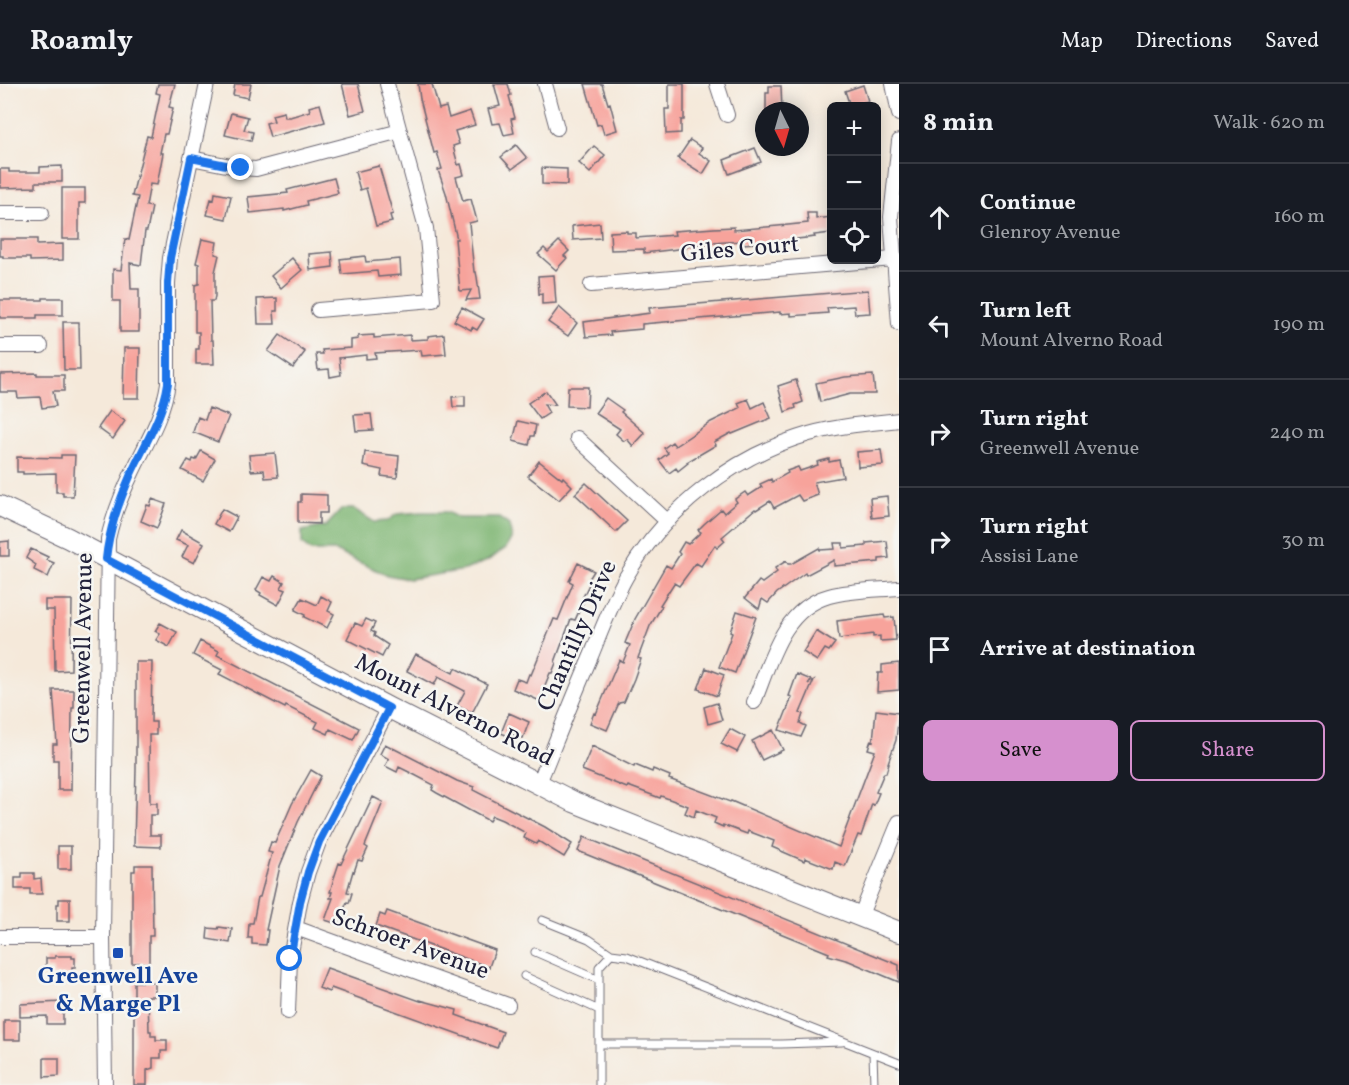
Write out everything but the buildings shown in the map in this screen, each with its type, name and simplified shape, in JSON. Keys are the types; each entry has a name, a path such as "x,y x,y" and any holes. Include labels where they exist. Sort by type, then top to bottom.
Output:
{"street":[{"name":"Greenwell Avenue","path":"105,1085 103,937 106,559 111,523 131,474 158,422 165,399 168,383 170,258 207,84"},
{"path":"318,310 433,300 426,228 387,84"},
{"path":"545,84 557,128"},
{"path":"717,84 727,115"},
{"path":"893,84 899,114"},
{"path":"191,158 256,169 400,132"},
{"path":"899,141 891,217 899,324"},
{"path":"0,213 42,213"},
{"name":"Giles Court","path":"591,285 893,259"},
{"path":"0,346 41,346"},
{"name":"Chantilly Drive","path":"539,783 614,600 641,554 667,521 710,483 732,468 776,446 809,434 839,427 899,420"},
{"path":"578,438 667,521"},
{"name":"Mount Alverno Road","path":"0,506 574,802 899,932"},
{"path":"753,702 782,636 790,622 801,610 815,601 836,594 899,588"},
{"path":"288,1012 289,968 300,902 308,872 319,842 389,708"},
{"path":"860,917 899,822"},
{"name":"Schroer Avenue","path":"296,928 508,1005"},
{"path":"0,937 103,937"}],"lane":[{"path":"542,920 589,939 611,954 627,956 899,1063"},
{"path":"535,952 599,980"},
{"path":"599,1085 599,966 611,954"},
{"path":"524,976 599,1010"},
{"path":"599,1044 844,1042"},
{"path":"873,1053 874,1085"}],"green space":[{"path":"342,509 354,509 374,522 387,521 397,514 422,512 447,512 458,518 499,518 509,525 512,537 506,548 487,561 465,570 409,579 387,575 335,551 311,551 302,544 302,531 326,526"}],"place":[{"name":"Greenwell Ave & Marge Pl","path":"118,953"}],"route":[{"path":"241,168 191,158 170,258 168,383 165,399 161,414 131,474 111,523 106,559 389,708 319,842 300,902 290,959"}]}
